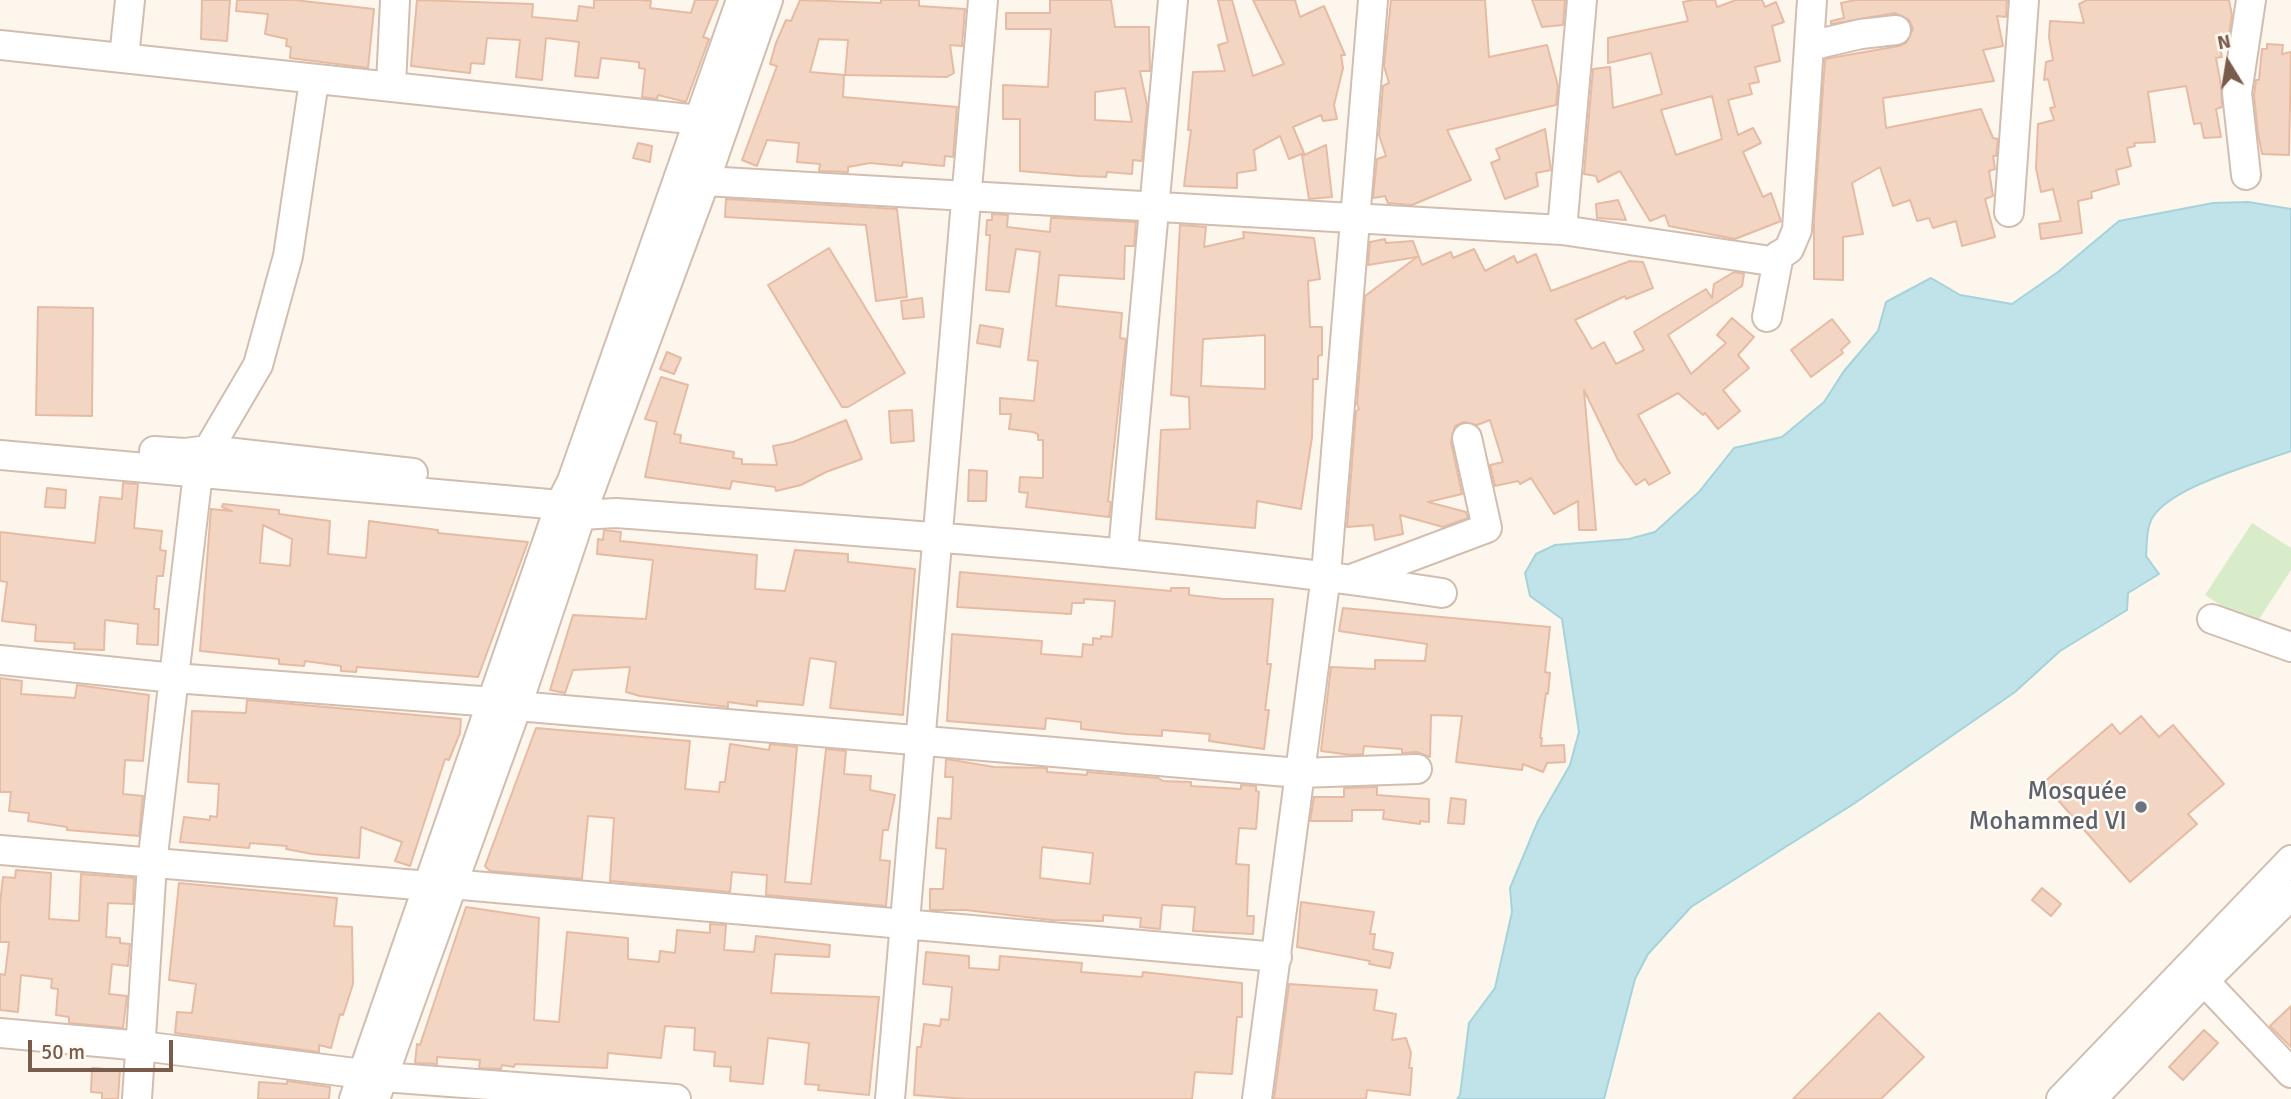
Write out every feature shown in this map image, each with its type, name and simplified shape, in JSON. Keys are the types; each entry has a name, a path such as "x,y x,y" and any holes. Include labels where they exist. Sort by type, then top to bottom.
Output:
{"street":[{"path":"124,58 130,0"},
{"path":"391,85 395,0"},
{"path":"369,1087 574,503 741,0"},
{"path":"574,503 705,181 768,0"},
{"path":"890,1099 983,0"},
{"path":"1123,552 1173,0"},
{"path":"1257,1099 1299,773 1339,577 1355,218 1373,0"},
{"path":"1562,230 1582,0"},
{"path":"705,181 1562,230 1771,261 1789,249 1797,230 1812,0"},
{"path":"2009,212 2024,0"},
{"path":"2246,175 2237,93 2251,0"},
{"path":"1809,46 1861,34 1896,30"},
{"path":"0,45 314,81 391,85 699,120"},
{"path":"138,1099 152,864 203,461 258,365 288,256 314,81"},
{"path":"1767,317 1779,255"},
{"path":"0,437 185,453 203,461"},
{"path":"1339,577 1487,528 1467,438"},
{"path":"0,455 203,461 574,503 616,513 1123,552 1339,577 1442,593"},
{"path":"2212,619 2291,647"},
{"path":"0,660 174,678 1299,773 1417,769"},
{"path":"0,850 906,922 1276,957"},
{"path":"2092,1099 2291,860"},
{"path":"2061,1099 2197,973 2291,895"},
{"path":"2197,973 2291,1073"},
{"path":"0,1033 142,1046 369,1087 676,1099"}],"green space":[{"path":"2252,523 2291,548 2291,570 2254,627 2205,595"}],"water":[{"path":"2248,202 2291,209 2291,451 2212,479 2172,499 2158,511 2148,531 2146,556 2159,574 2128,593 2127,610 2060,651 2015,692 1855,803 1691,907 1648,954 1635,979 1604,1099 1457,1099 1460,1095 1469,1023 1495,988 1512,912 1510,888 1538,821 1570,765 1579,732 1562,619 1530,596 1525,573 1536,554 1555,545 1629,539 1655,532 1699,492 1734,448 1782,437 1824,402 1844,371 1878,331 1886,302 1931,278 1960,295 2012,304 2058,272 2119,221 2213,203"}],"building":[{"path":"202,0 230,0 227,41 201,39"},
{"path":"237,0 294,0 374,9 368,68 290,58 291,47 286,46 287,39 265,34 268,14 236,11"},
{"path":"417,0 533,4 532,17 577,21 579,6 594,8 594,0 651,1 650,8 691,13 695,0 718,0 703,37 709,39 686,102 658,95 657,99 642,97 645,69 639,68 639,62 601,58 598,78 575,76 579,42 546,38 542,80 516,77 520,40 487,38 484,64 471,63 470,73 411,66"},
{"path":"800,0 881,3 881,0 919,0 919,6 965,9 962,46 950,45 954,73 947,77 845,75 848,40 819,39 810,72 844,75 843,97 957,107 953,157 945,156 944,166 903,162 902,166 870,163 848,167 848,172 819,171 820,164 797,162 799,143 767,140 757,166 742,160 777,66 770,64 776,43 786,20 791,21"},
{"path":"1050,0 1111,0 1115,27 1149,27 1150,71 1140,71 1147,105 1142,161 1133,160 1132,174 1107,172 1106,177 1020,171 1020,119 1003,119 1003,85 1048,87 1051,29 1006,29 1006,13 1050,13","holes":["1125,88 1132,122 1095,120 1095,92"]},
{"path":"1218,0 1232,0 1253,76 1284,64 1253,0 1295,0 1300,17 1324,6 1345,55 1341,55 1343,68 1334,105 1337,119 1323,121 1321,115 1293,127 1304,153 1289,159 1280,136 1254,150 1256,170 1237,173 1237,188 1184,186 1191,130 1188,130 1193,72 1225,71 1218,45 1228,42"},
{"path":"1391,0 1485,0 1489,57 1547,45 1558,86 1556,105 1447,130 1471,180 1412,205 1388,203 1385,196 1373,198 1377,159 1386,156 1379,135 1383,86 1389,83 1384,66"},
{"path":"1532,0 1565,0 1563,25 1542,27"},
{"path":"1715,0 1717,7 1736,0 1762,0 1765,7 1776,2 1784,22 1772,26 1780,61 1755,67 1759,82 1749,84 1752,94 1728,100 1738,135 1753,128 1761,143 1743,152 1763,197 1771,193 1781,221 1735,239 1669,226 1665,215 1650,221 1620,171 1598,182 1596,176 1584,174 1593,69 1610,67 1613,108 1662,94 1651,53 1608,63 1608,38 1688,21 1683,2","holes":["1712,96 1722,139 1676,155 1661,110"]},
{"path":"1855,0 2007,0 2006,17 1997,16 2003,46 1983,50 1994,81 1883,98 1886,128 1981,109 1993,138 1998,139 1996,156 1993,156 1995,169 1989,171 1993,196 1985,199 1995,237 1962,246 1956,221 1933,228 1929,218 1917,221 1910,200 1893,206 1880,167 1852,183 1863,234 1843,237 1843,280 1814,279 1814,219 1825,59 1899,46 1906,43 1913,29 1909,20 1895,13 1831,24 1831,21 1844,18 1841,3"},
{"path":"2087,0 2229,0 2232,15 2229,34 2217,36 2222,57 2216,58 2222,107 2216,109 2221,137 2204,138 2201,123 2194,124 2186,86 2148,92 2155,142 2134,143 2135,146 2127,148 2131,166 2116,170 2119,184 2091,192 2092,198 2078,201 2082,233 2041,239 2039,224 2061,221 2053,189 2041,192 2036,168 2038,124 2054,120 2050,108 2055,107 2048,79 2044,80 2046,62 2053,60 2049,37 2050,21 2084,23 2079,4"},
{"path":"2267,44 2283,45 2282,54 2291,52 2289,155 2262,154 2258,134 2254,95 2256,80 2259,80 2262,49 2267,49"},
{"path":"1545,129 1551,170 1536,173 1538,186 1505,199 1491,163 1500,159 1496,149"},
{"path":"638,143 652,146 650,162 633,158"},
{"path":"1326,145 1332,197 1309,199 1302,156"},
{"path":"726,199 897,209 907,297 876,301 866,225 725,217"},
{"path":"1618,200 1626,220 1597,218 1596,204"},
{"path":"992,214 1008,215 1007,227 1050,232 1051,218 1136,222 1134,246 1125,246 1124,279 1059,275 1056,306 1122,313 1120,338 1126,339 1108,501 1111,502 1109,517 1026,507 1028,493 1019,492 1020,477 1043,478 1043,440 1038,440 1038,434 1033,432 1009,429 1011,414 1000,414 1000,398 1034,401 1038,361 1028,360 1040,252 1016,249 1009,292 986,290 990,235 986,235 987,220 992,220"},
{"path":"1180,225 1206,227 1204,247 1244,238 1243,232 1314,238 1320,279 1308,281 1310,327 1322,327 1322,355 1318,356 1318,379 1313,379 1312,437 1301,509 1257,501 1255,528 1156,519 1161,430 1190,429 1189,397 1171,395","holes":["1265,335 1265,389 1201,386 1203,339"]},
{"path":"1385,239 1386,243 1413,241 1422,265 1451,252 1453,258 1474,249 1485,271 1514,256 1517,263 1536,254 1551,291 1630,261 1643,262 1653,288 1626,299 1625,296 1575,320 1592,349 1604,342 1616,364 1644,350 1634,332 1706,289 1712,298 1714,284 1734,272 1744,274 1742,286 1668,335 1691,374 1726,343 1717,335 1732,318 1754,337 1738,355 1749,368 1723,390 1740,411 1718,429 1705,413 1703,415 1678,393 1638,415 1670,473 1649,485 1645,479 1636,485 1618,460 1584,390 1596,530 1579,530 1578,501 1554,514 1531,478 1520,484 1518,481 1495,486 1490,465 1503,462 1490,420 1477,425 1464,422 1455,426 1451,442 1462,494 1428,502 1466,512 1468,518 1443,527 1400,515 1403,534 1375,540 1373,525 1347,527 1356,411 1359,409 1357,404 1365,296 1417,257 1368,265 1370,242"},
{"path":"829,248 905,373 848,407 842,407 768,285"},
{"path":"922,298 924,317 903,319 901,301"},
{"path":"38,307 93,308 92,416 36,415"},
{"path":"1832,319 1850,342 1841,350 1843,353 1811,377 1791,350"},
{"path":"980,325 1003,329 1000,347 977,343"},
{"path":"667,352 681,358 674,374 660,369"},
{"path":"661,377 688,385 674,434 681,435 680,443 734,452 733,458 742,459 742,464 777,465 773,446 793,442 846,420 862,459 826,472 801,485 776,491 775,487 732,481 730,489 645,477 657,422 645,419"},
{"path":"912,410 914,441 891,443 889,411"},
{"path":"969,470 987,471 986,501 968,501"},
{"path":"123,483 138,484 134,528 162,531 160,550 166,551 163,576 157,576 154,609 159,609 158,645 137,644 138,624 105,620 104,650 74,649 75,643 35,641 36,625 2,621 7,582 0,581 0,532 95,543 100,497 122,499"},
{"path":"47,488 66,490 65,508 45,507"},
{"path":"223,504 279,510 279,514 330,521 328,554 366,558 369,521 438,530 438,533 528,542 478,677 357,667 356,672 341,671 341,666 305,661 304,666 279,664 279,659 200,651 211,509 232,511 222,507","holes":["263,525 292,539 290,566 260,563"]},
{"path":"604,530 621,532 620,541 757,555 755,589 785,591 795,550 848,554 848,562 915,569 903,715 830,708 836,662 810,658 803,705 757,701 757,706 728,702 728,707 640,696 626,692 630,667 573,670 565,693 550,690 573,615 646,619 653,560 597,554 598,539 603,540"},
{"path":"960,572 1171,591 1171,588 1189,588 1189,595 1223,599 1273,599 1267,664 1271,664 1265,710 1269,710 1264,749 1209,741 1210,734 1162,730 1162,736 1126,734 1081,729 1081,722 1046,718 1045,729 947,721 952,634 1042,641 1041,654 1082,657 1083,644 1093,645 1093,638 1101,639 1101,636 1112,637 1115,601 1084,599 1084,603 1072,603 1071,614 957,607"},
{"path":"1343,608 1550,627 1545,672 1550,673 1540,738 1541,746 1564,745 1565,762 1547,763 1543,772 1523,764 1522,770 1456,762 1462,716 1431,715 1430,757 1417,752 1402,753 1402,749 1364,746 1363,754 1321,751 1331,667 1375,669 1375,660 1425,661 1427,644 1339,631"},
{"path":"0,678 22,681 21,694 75,698 77,685 149,695 143,761 125,760 123,794 143,796 139,836 67,830 67,827 28,821 29,813 9,811 11,792 0,792"},
{"path":"247,700 461,719 460,733 449,760 445,759 410,866 395,861 402,842 361,827 359,858 312,854 286,849 287,846 250,843 249,848 180,842 184,817 210,820 210,816 217,817 219,784 188,782 192,711 246,713"},
{"name":"Mosquée Mohammed VI","path":"2141,716 2159,737 2173,725 2224,784 2188,814 2197,824 2130,882 2043,783 2112,724 2120,734"},
{"path":"536,728 690,741 685,789 719,792 720,782 725,782 730,744 769,750 770,744 797,747 785,882 811,884 826,749 846,751 844,774 871,776 870,790 895,795 888,830 883,830 880,860 890,861 886,906 766,895 767,875 732,872 730,892 610,881 614,818 588,816 582,879 490,871 485,866"},
{"path":"946,759 994,767 1047,768 1047,772 1087,775 1087,772 1158,778 1163,781 1191,782 1191,786 1241,789 1241,785 1256,786 1256,791 1259,792 1256,829 1239,828 1236,864 1249,865 1247,916 1254,916 1253,934 1193,931 1195,907 1162,905 1160,929 1140,927 1141,918 1103,915 1103,921 1051,920 966,910 930,910 930,889 943,889 946,849 936,848 938,818 951,819 953,777 945,777","holes":["1042,847 1093,853 1090,884 1040,878"]},
{"path":"1377,787 1377,795 1429,799 1429,822 1420,821 1420,824 1383,819 1384,810 1352,810 1352,821 1310,821 1314,797 1344,797 1344,788"},
{"path":"1451,798 1466,800 1464,824 1448,823"},
{"path":"16,870 51,873 49,919 79,921 81,874 134,878 133,904 108,903 106,937 120,938 120,943 130,944 128,966 112,964 109,994 127,996 123,1028 69,1023 69,1017 56,1015 58,989 51,988 52,979 21,975 18,1012 0,1010 0,974 5,975 9,942 0,942 0,903 3,877 15,878"},
{"path":"179,883 337,898 334,926 352,927 353,984 343,1015 340,1014 331,1048 319,1045 319,1052 175,1033 177,1012 192,1013 196,984 169,980"},
{"path":"2042,888 2061,904 2051,916 2032,900"},
{"path":"1301,902 1374,912 1370,934 1375,934 1373,949 1393,953 1390,968 1369,964 1370,961 1297,947"},
{"path":"466,907 539,918 534,1020 559,1022 567,932 628,938 628,959 659,962 660,951 675,953 677,930 710,933 710,924 726,925 724,950 754,952 756,936 830,945 829,957 775,954 771,993 879,997 869,1095 818,1090 819,1085 805,1084 809,1043 768,1038 763,1084 730,1081 731,1067 714,1066 715,1052 694,1050 695,1028 665,1026 661,1058 608,1053 607,1068 515,1064 514,1067 502,1065 501,1069 479,1068 480,1060 437,1057 437,1064 415,1063 417,1044 420,1045"},
{"path":"926,952 969,956 969,968 999,970 1000,956 1082,963 1081,972 1142,977 1143,972 1242,983 1242,1017 1237,1017 1232,1074 1195,1072 1192,1099 966,1099 914,1095 917,1047 921,1047 924,1024 940,1026 941,1019 949,1020 952,987 923,984"},
{"path":"1289,984 1377,990 1374,1010 1396,1014 1392,1040 1406,1038 1411,1053 1410,1095 1367,1090 1366,1099 1274,1099"},
{"path":"2291,1006 2291,1047 2270,1026"},
{"path":"1879,1013 1924,1057 1881,1099 1793,1099"},
{"path":"2204,1030 2218,1043 2183,1080 2169,1067"},
{"path":"92,1068 120,1070 118,1099 102,1099 102,1093 91,1092"},
{"path":"287,1081 330,1087 329,1099 258,1099 259,1082 287,1084"}],"place":[{"name":"Mosquée Mohammed VI","path":"2141,807"}]}
